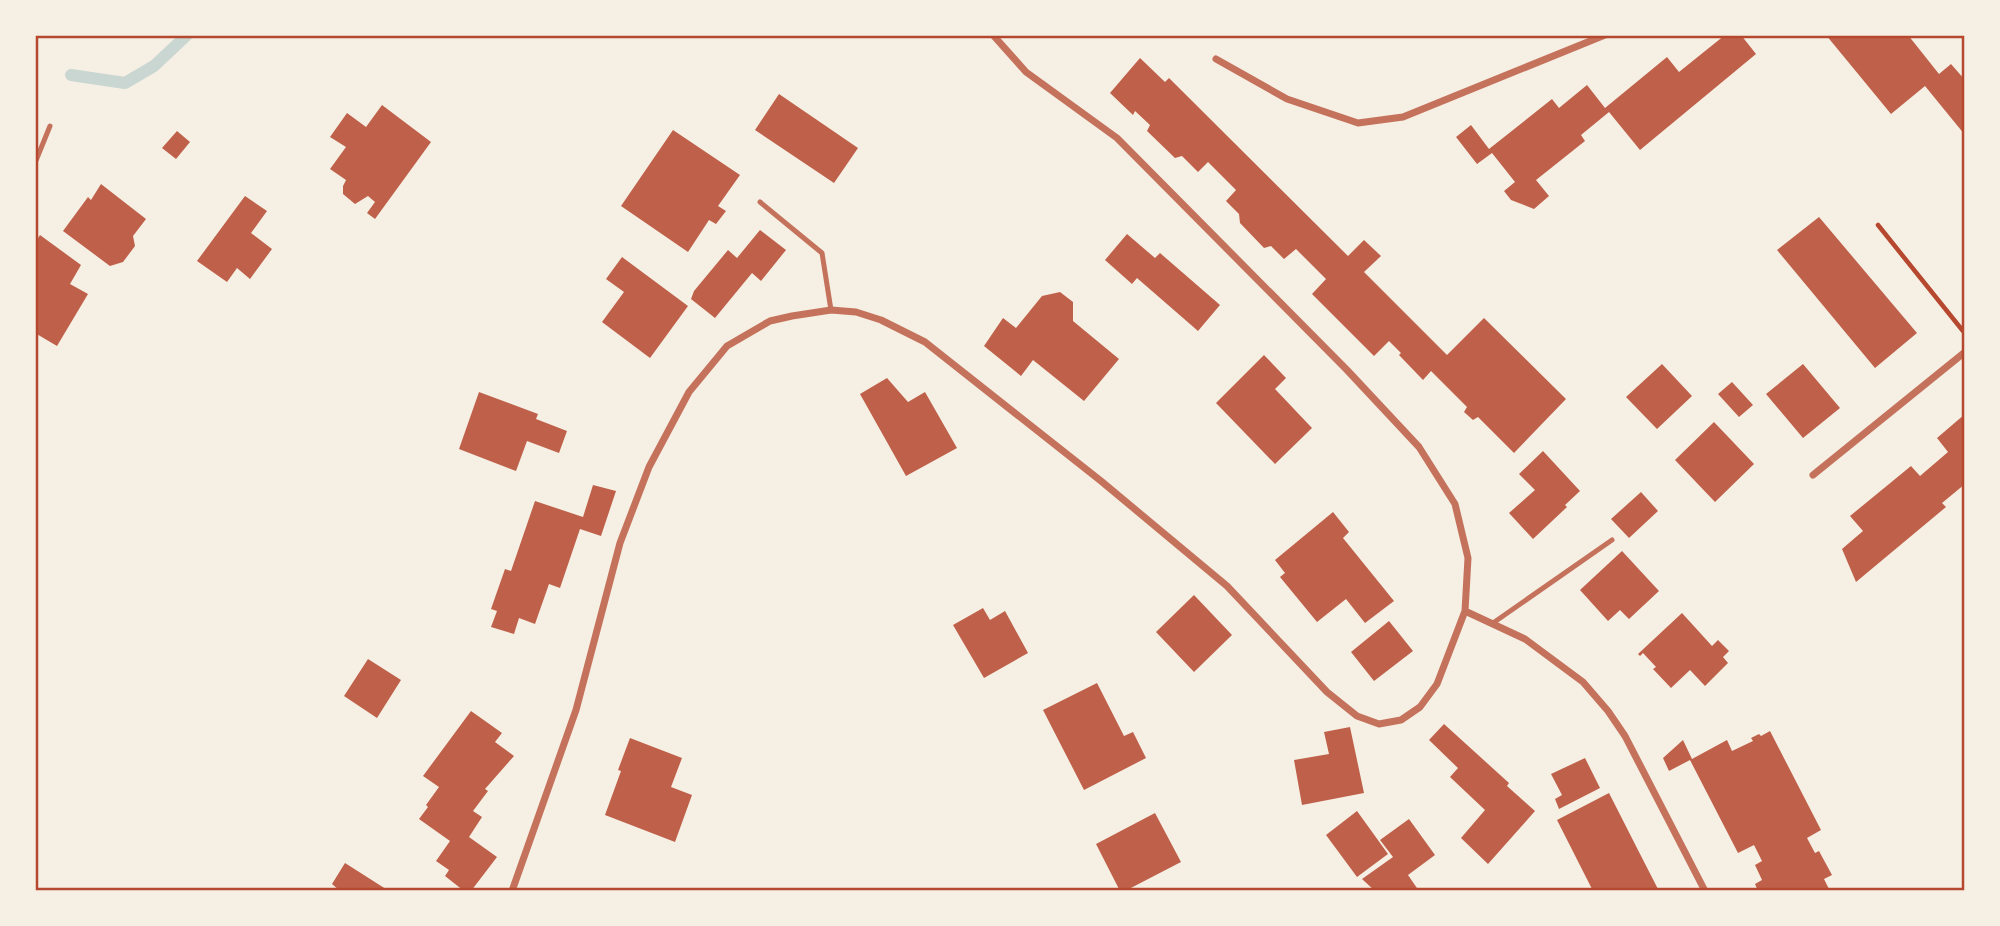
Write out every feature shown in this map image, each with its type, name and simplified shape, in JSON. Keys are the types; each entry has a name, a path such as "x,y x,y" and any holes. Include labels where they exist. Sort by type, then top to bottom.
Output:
{"street":[{"path":"512,891 576,710 620,543 649,467 689,392 727,346 770,321 831,310 856,312 881,320 925,342 1101,481 1227,586 1327,692 1357,716 1379,724 1401,720 1420,706 1437,684 1465,611 1468,558 1455,504 1419,447 1347,370 1117,138 1026,72 993,35"},
{"path":"1216,59 1287,99 1358,123 1403,117 1605,35"},
{"path":"1813,475 1965,352"},
{"path":"1465,611 1525,639 1583,682 1608,711 1625,736 1705,891"}],"lane":[{"path":"35,163 50,126"},
{"path":"760,202 822,253 831,310"},
{"path":"1493,623 1612,540"}],"path":[{"path":"1878,225 1965,333"}],"building":[{"path":"1725,35 1741,35 1756,54 1640,150 1609,112 1581,135 1585,141 1536,180 1549,196 1534,209 1511,200 1504,191 1515,182 1492,153 1477,164 1456,137 1471,125 1489,149 1552,99 1559,108 1587,85 1605,108 1667,57 1679,72"},
{"path":"1826,35 1908,35 1939,74 1951,64 1965,80 1965,135 1925,86 1891,114"},
{"path":"1140,58 1165,82 1169,78 1348,256 1364,240 1381,256 1364,272 1447,355 1484,318 1566,399 1514,453 1478,417 1473,420 1464,412 1467,407 1431,371 1423,380 1389,341 1374,356 1312,294 1326,279 1296,249 1284,259 1271,246 1264,248 1240,223 1239,214 1226,201 1236,190 1208,162 1198,172 1182,156 1175,158 1147,131 1150,125 1135,111 1133,115 1110,93"},
{"path":"779,94 858,148 834,183 755,130"},
{"path":"382,105 431,142 375,219 367,213 375,202 368,196 355,204 343,194 346,180 330,169 346,147 330,137 347,113 366,127"},
{"path":"673,130 740,175 718,206 726,211 716,224 709,220 688,252 621,206"},
{"path":"177,131 190,142 176,159 162,148"},
{"path":"101,184 146,219 133,236 135,246 123,262 110,266 63,231 88,197 91,200"},
{"path":"245,196 267,211 251,233 272,249 250,279 237,268 227,282 197,261"},
{"path":"1819,217 1917,333 1875,368 1777,250"},
{"path":"760,230 786,250 761,281 752,273 715,318 691,299 694,291 728,250 737,258"},
{"path":"1127,234 1155,258 1160,253 1220,305 1198,331 1137,278 1132,284 1105,260"},
{"path":"40,235 81,265 70,284 88,294 57,346 35,333 35,243"},
{"path":"622,257 688,306 650,358 602,322 624,292 606,279"},
{"path":"1060,292 1073,302 1073,321 1119,359 1084,401 1033,360 1021,376 984,346 1003,318 1016,328 1042,296"},
{"path":"1264,355 1286,378 1275,389 1312,428 1275,464 1216,403"},
{"path":"1662,364 1692,396 1657,429 1626,397"},
{"path":"1803,364 1840,408 1803,438 1766,394"},
{"path":"887,378 908,402 925,392 957,448 906,476 860,394"},
{"path":"1732,382 1753,405 1739,417 1718,394"},
{"path":"479,392 538,414 536,419 567,431 559,453 527,441 516,471 459,449"},
{"path":"1965,414 1965,484 1942,503 1946,507 1856,582 1842,549 1863,531 1850,516 1911,466 1920,476 1948,452 1937,438"},
{"path":"1714,422 1754,464 1715,502 1675,460"},
{"path":"1543,451 1580,491 1533,539 1509,513 1535,490 1519,474"},
{"path":"593,485 616,491 601,536 580,529 560,588 549,584 535,624 519,618 514,634 491,627 497,611 491,609 505,569 511,571 535,501 583,517"},
{"path":"1641,492 1658,511 1629,538 1611,519"},
{"path":"1333,512 1349,532 1343,538 1394,601 1365,623 1346,599 1317,622 1280,577 1285,573 1275,560"},
{"path":"1622,551 1659,591 1629,619 1620,610 1608,621 1580,590"},
{"path":"1194,595 1232,635 1194,672 1156,632"},
{"path":"983,608 990,620 1005,611 1028,653 984,678 953,625"},
{"path":"1682,613 1712,646 1718,640 1729,651 1723,657 1728,663 1705,686 1690,670 1671,688 1653,669 1656,667 1643,653 1640,656 1638,654"},
{"path":"1389,621 1413,651 1374,681 1351,652"},
{"path":"368,659 401,680 377,718 344,696"},
{"path":"1097,683 1124,736 1133,732 1146,758 1084,790 1043,710"},
{"path":"471,711 502,733 495,742 514,756 485,789 488,791 473,811 482,817 469,837 497,857 471,891 464,891 445,876 449,870 436,861 450,841 419,819 439,787 423,776"},
{"path":"1444,724 1509,783 1507,786 1535,811 1488,864 1461,838 1485,810 1450,777 1458,768 1429,740"},
{"path":"1350,727 1364,793 1302,805 1294,760 1329,754 1324,732"},
{"path":"1770,731 1821,830 1807,838 1815,853 1819,851 1832,875 1824,879 1830,891 1758,891 1755,884 1762,880 1755,865 1762,861 1754,845 1738,853 1690,760 1669,771 1663,758 1683,740 1692,759 1727,740 1732,751 1753,741 1751,738"},
{"path":"630,738 682,758 671,787 692,795 675,842 605,815"},
{"path":"1585,758 1600,788 1559,809 1555,799 1562,795 1551,774"},
{"path":"1609,793 1659,891 1593,891 1557,820"},
{"path":"1357,811 1388,854 1357,877 1326,835"},
{"path":"1155,813 1181,862 1125,891 1120,891 1096,844"},
{"path":"1409,819 1435,855 1408,875 1419,891 1375,891 1362,879 1393,857 1380,840"},
{"path":"345,863 389,891 340,891 332,884"}],"waterway":[{"path":"71,75 125,83 154,66 187,35"}]}
